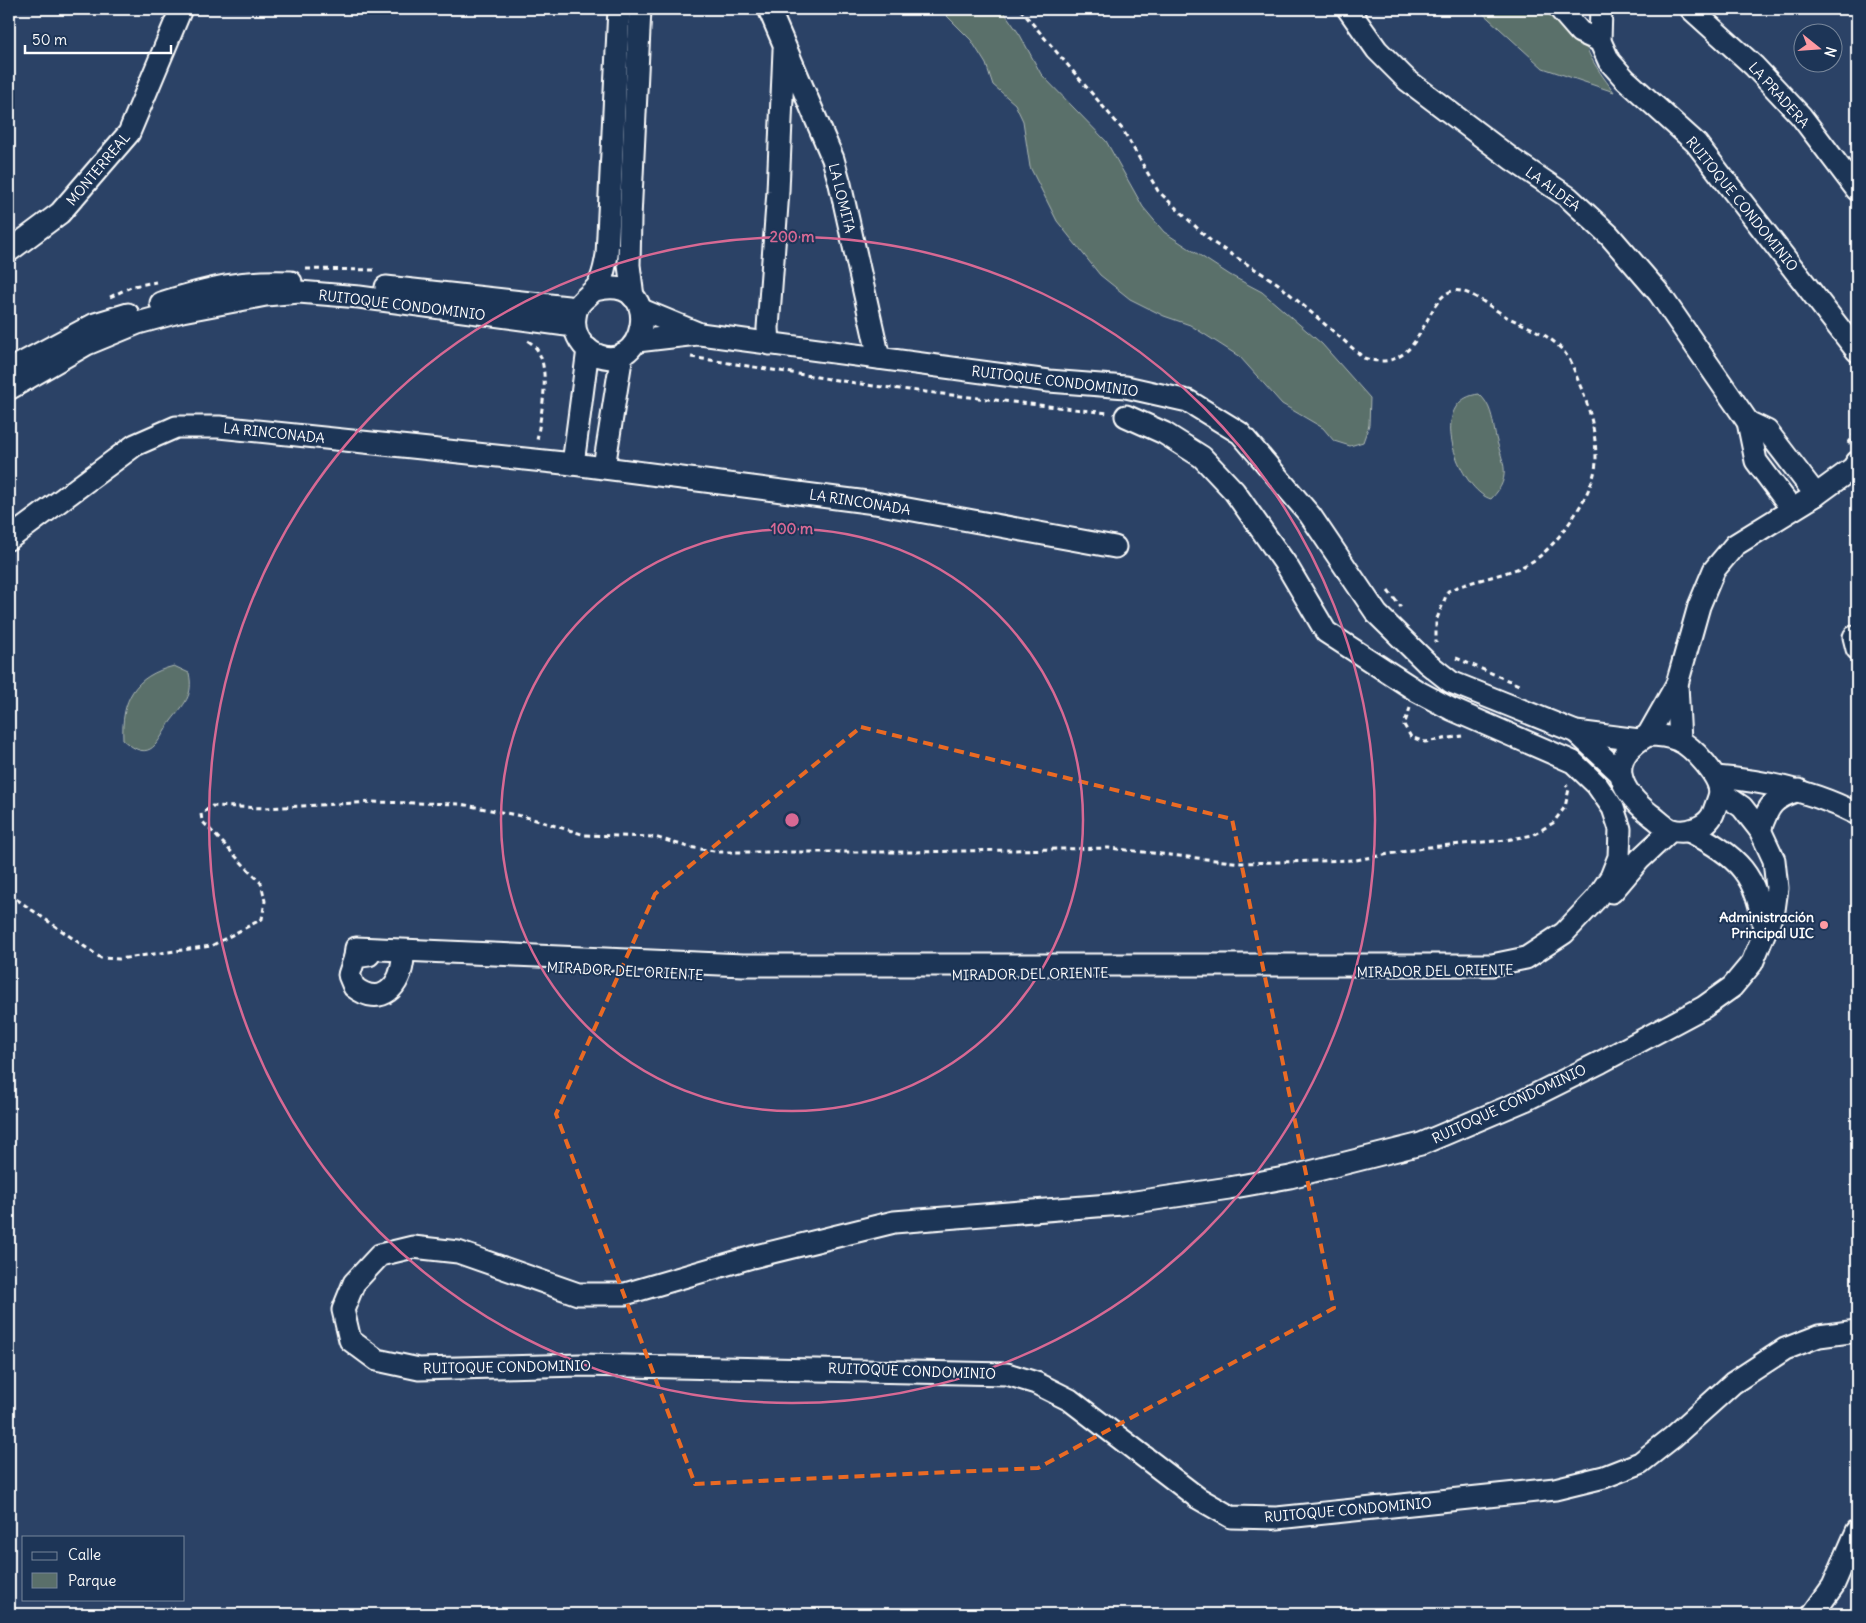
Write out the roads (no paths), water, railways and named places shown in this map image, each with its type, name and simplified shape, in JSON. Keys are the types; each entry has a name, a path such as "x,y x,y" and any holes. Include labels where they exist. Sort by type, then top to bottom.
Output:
{"street":[{"name":"MONTERREAL","path":"9,251 60,213 129,133 181,9"},
{"path":"572,464 588,350 581,343 576,317 581,301 595,290 608,254 619,9"},
{"path":"604,468 630,347 642,331 629,265 640,9"},
{"name":"LA LOMITA","path":"769,9 833,159 879,358"},
{"name":"LA ALDEA","path":"1348,9 1377,50 1407,80 1513,160 1568,197 1609,235 1659,293 1748,422 1756,461 1792,509"},
{"path":"1560,9 1580,32 1600,41"},
{"name":"LA PRADERA","path":"1691,9 1754,66 1801,116 1857,190"},
{"name":"RUITOQUE CONDOMINIO","path":"1597,11 1600,41 1609,61 1625,79 1696,142 1857,351"},
{"name":"LA LOMITA","path":"769,344 768,328 778,191 784,45"},
{"name":"RUITOQUE CONDOMINIO","path":"9,370 95,324 215,286 261,281 357,283 576,317"},
{"name":"RUITOQUE CONDOMINIO","path":"595,290 615,287 637,303 700,334 1049,382 1126,387 1188,401 1240,434 1310,515 1377,614 1427,663 1451,682 1576,732 1644,737 1662,735 1680,741 1703,762 1718,785 1742,807 1760,830 1774,860 1777,888 1774,910 1752,964 1732,987 1704,1007 1525,1100 1421,1144 1290,1177 1122,1204 894,1222 752,1257 625,1294 578,1294 458,1252 413,1247 380,1255 354,1283 343,1310 350,1340 376,1360 418,1370 581,1365 1008,1374 1036,1383 1070,1400 1198,1498 1231,1517 1277,1518 1382,1509 1555,1489 1604,1477 1640,1463 1673,1437 1733,1383 1785,1349 1819,1336 1857,1331"},
{"name":"RUITOQUE CONDOMINIO","path":"9,390 87,344 138,323 182,311 266,296 299,292 360,296 576,317"},
{"name":"RUITOQUE CONDOMINIO","path":"588,350 604,356 630,347 700,334"},
{"path":"403,958 402,969 390,991 378,996 360,992 354,987 349,975 356,948 743,965 1492,965 1526,958 1564,934 1596,899 1611,877 1619,856 1620,829 1612,808 1597,785 1573,762 1451,709 1417,691 1326,632 1287,566 1240,498 1202,457 1164,433 1126,416"},
{"name":"LA ALDEA","path":"1748,422 1767,431 1816,495"},
{"name":"LA RINCONADA","path":"9,539 134,445 176,427 219,427 572,464 875,503 1115,547"},
{"path":"1620,773 1624,756 1644,737 1677,684 1699,606 1714,570 1735,545 1816,495 1856,466"},
{"path":"1677,684 1680,741"},
{"name":"RUITOQUE CONDOMINIO","path":"1576,732 1620,773 1623,786 1631,796 1680,831 1725,851 1742,867 1755,887 1762,909 1764,931"},
{"path":"1620,881 1640,859 1680,831 1703,825 1713,814 1718,785 1742,779 1799,790 1840,805 1857,814"},
{"path":"1760,830 1766,813 1780,796 1799,790"},
{"name":"RUITOQUE CONDOMINIO","path":"1620,881 1630,849 1631,796"},
{"name":"MIRADOR DEL ORIENTE","path":"355,957 380,954 403,958 734,977 1289,971 1438,974 1499,971 1523,969 1540,963 1555,954 1590,921 1620,881"},
{"path":"1813,1614 1833,1586 1857,1531"}],"place":[{"name":"Administración Principal UIC","path":"1824,925"}]}
